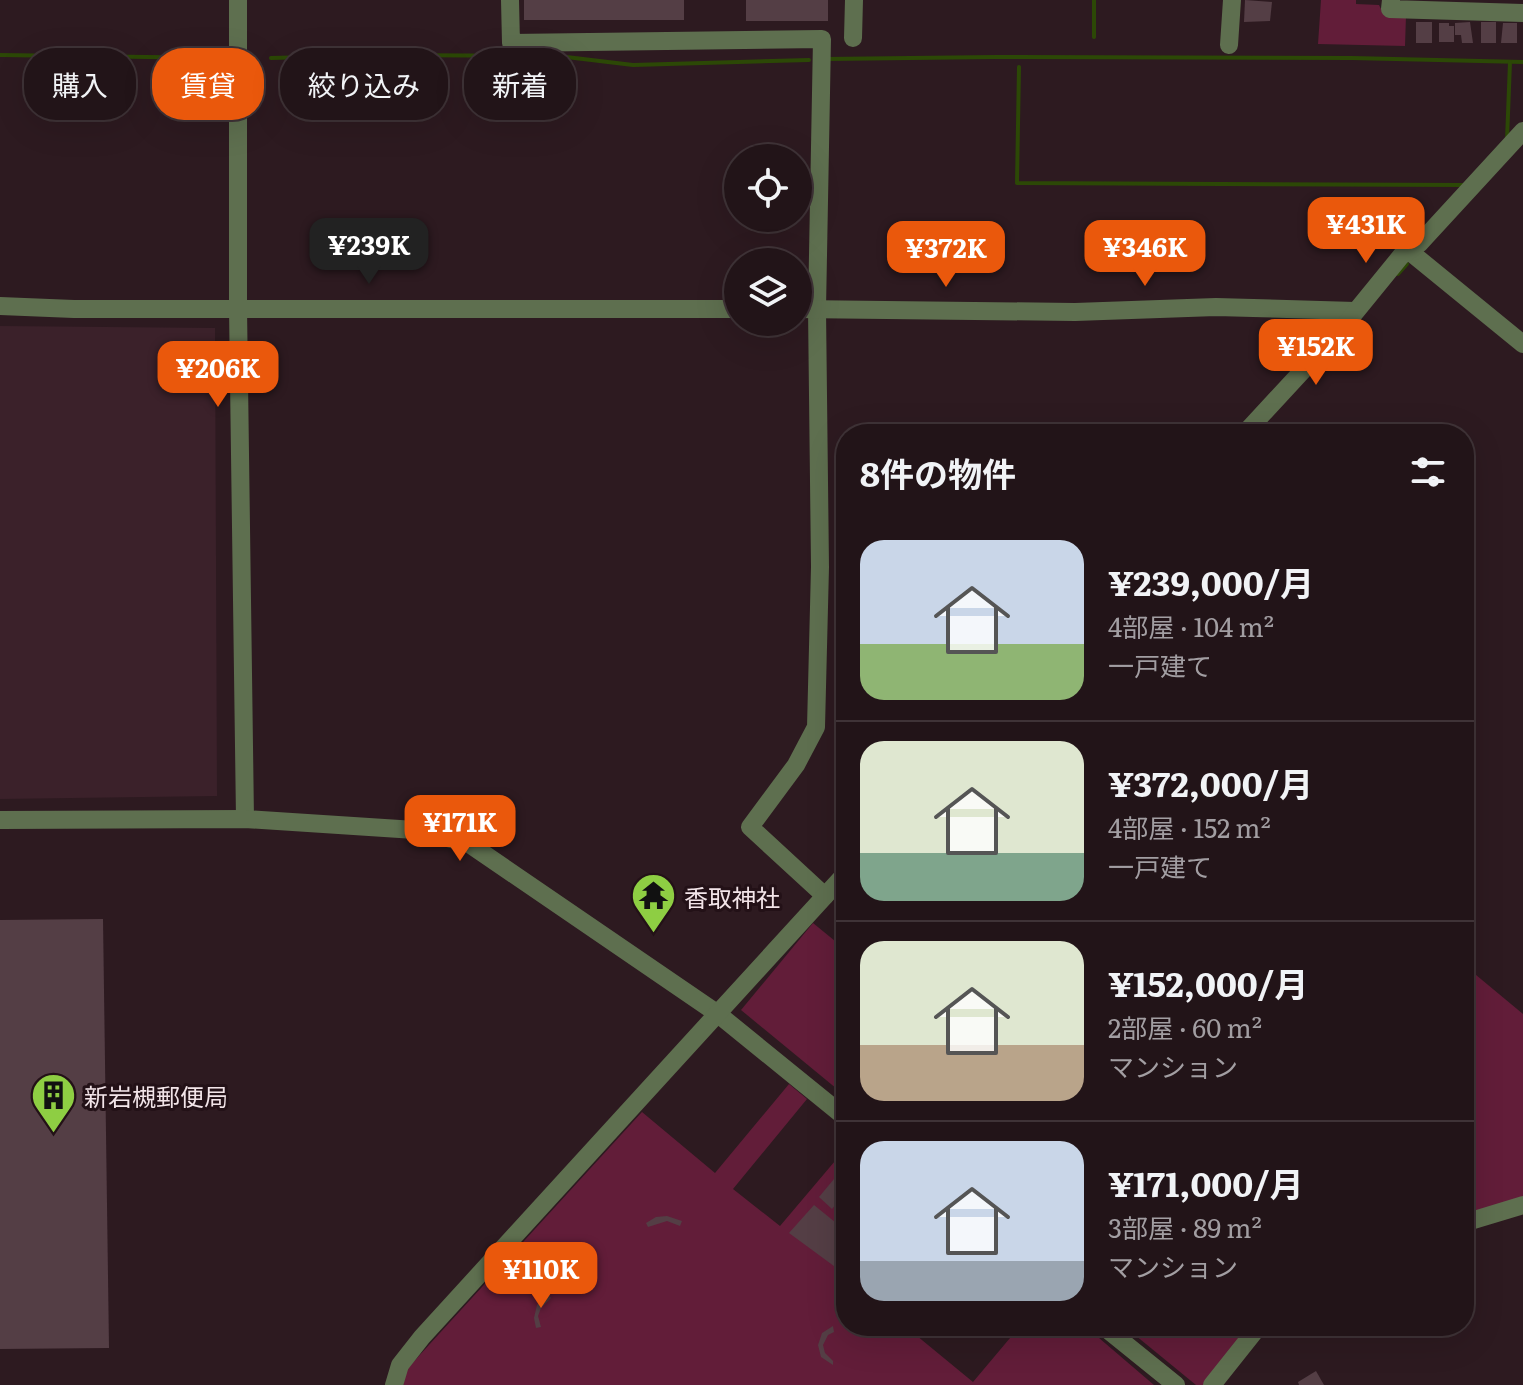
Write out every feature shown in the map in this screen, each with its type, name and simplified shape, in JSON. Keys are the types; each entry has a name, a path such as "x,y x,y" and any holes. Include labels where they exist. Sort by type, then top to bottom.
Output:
{"street":[{"path":"238,0 238,308 245,819"},
{"path":"510,0 511,43 822,39 817,309 820,567 816,727 796,765 750,827 825,896"},
{"path":"853,38 854,0"},
{"path":"1229,45 1232,0"},
{"path":"1391,0 1390,9 1523,13"},
{"path":"1253,424 1401,256 1420,243 1523,131"},
{"path":"1409,251 1523,344"},
{"path":"0,306 74,309 724,309"},
{"path":"812,309 1075,312 1216,307 1355,311"},
{"path":"0,820 245,819 415,830 468,843 718,1014 836,1110"},
{"path":"394,1385 400,1365 422,1337 836,884"},
{"path":"1474,1220 1523,1205"},
{"path":"1115,1336 1176,1385"},
{"path":"1212,1385 1251,1336"}],"shaded area":[{"path":"1321,0 1356,0 1356,4 1379,5 1384,15 1406,16 1405,46 1318,44"},
{"path":"0,326 215,328 217,796 0,799"},
{"path":"813,923 836,942 836,1088 741,1010"},
{"path":"1474,973 1523,1014 1523,1202 1474,1218"},
{"path":"789,1084 807,1099 733,1189 780,1226 836,1160 836,1336 917,1336 973,1382 1012,1336 1097,1336 1154,1385 403,1385 407,1369 642,1112 715,1173"},
{"path":"1136,1336 1246,1336 1205,1385 1196,1385"}],"building":[{"path":"524,0 684,0 684,20 524,20"},
{"path":"746,0 828,0 828,21 746,21"},
{"path":"1245,0 1272,2 1270,21 1244,22"},
{"path":"1416,22 1432,22 1432,43 1416,43"},
{"path":"1470,22 1473,43 1462,43 1461,35 1455,35 1455,23"},
{"path":"1481,22 1496,22 1496,43 1481,43"},
{"path":"1439,23 1454,26 1454,42 1439,42"},
{"path":"1503,23 1517,23 1517,43 1501,43"},
{"name":"新岩槻郵便局","path":"103,919 109,1348 0,1349 0,920"},
{"path":"836,1177 836,1204 832,1209 819,1197"},
{"path":"814,1205 836,1223 836,1268 789,1233"},
{"path":"667,1216 682,1221 680,1226 667,1221 648,1227 646,1223 656,1217"},
{"path":"548,1293 551,1298 541,1308 538,1316 541,1327 536,1328 534,1318 537,1305"},
{"path":"833,1326 834,1332 828,1335 823,1345 833,1365 821,1357 818,1345 822,1333"},
{"path":"1316,1371 1324,1385 1299,1385 1298,1382"}],"waterway":[{"path":"1094,0 1094,37"},
{"path":"0,55 152,57"},
{"path":"271,58 558,56 633,65 809,60"},
{"path":"825,59 1352,58 1523,62"},
{"path":"1507,140 1510,62"},
{"path":"1019,67 1017,183 1465,185"},
{"path":"1398,274 1407,264"}],"place":[{"name":"香取神社","path":"653,935"},
{"name":"新岩槻郵便局","path":"53,1134"}]}
